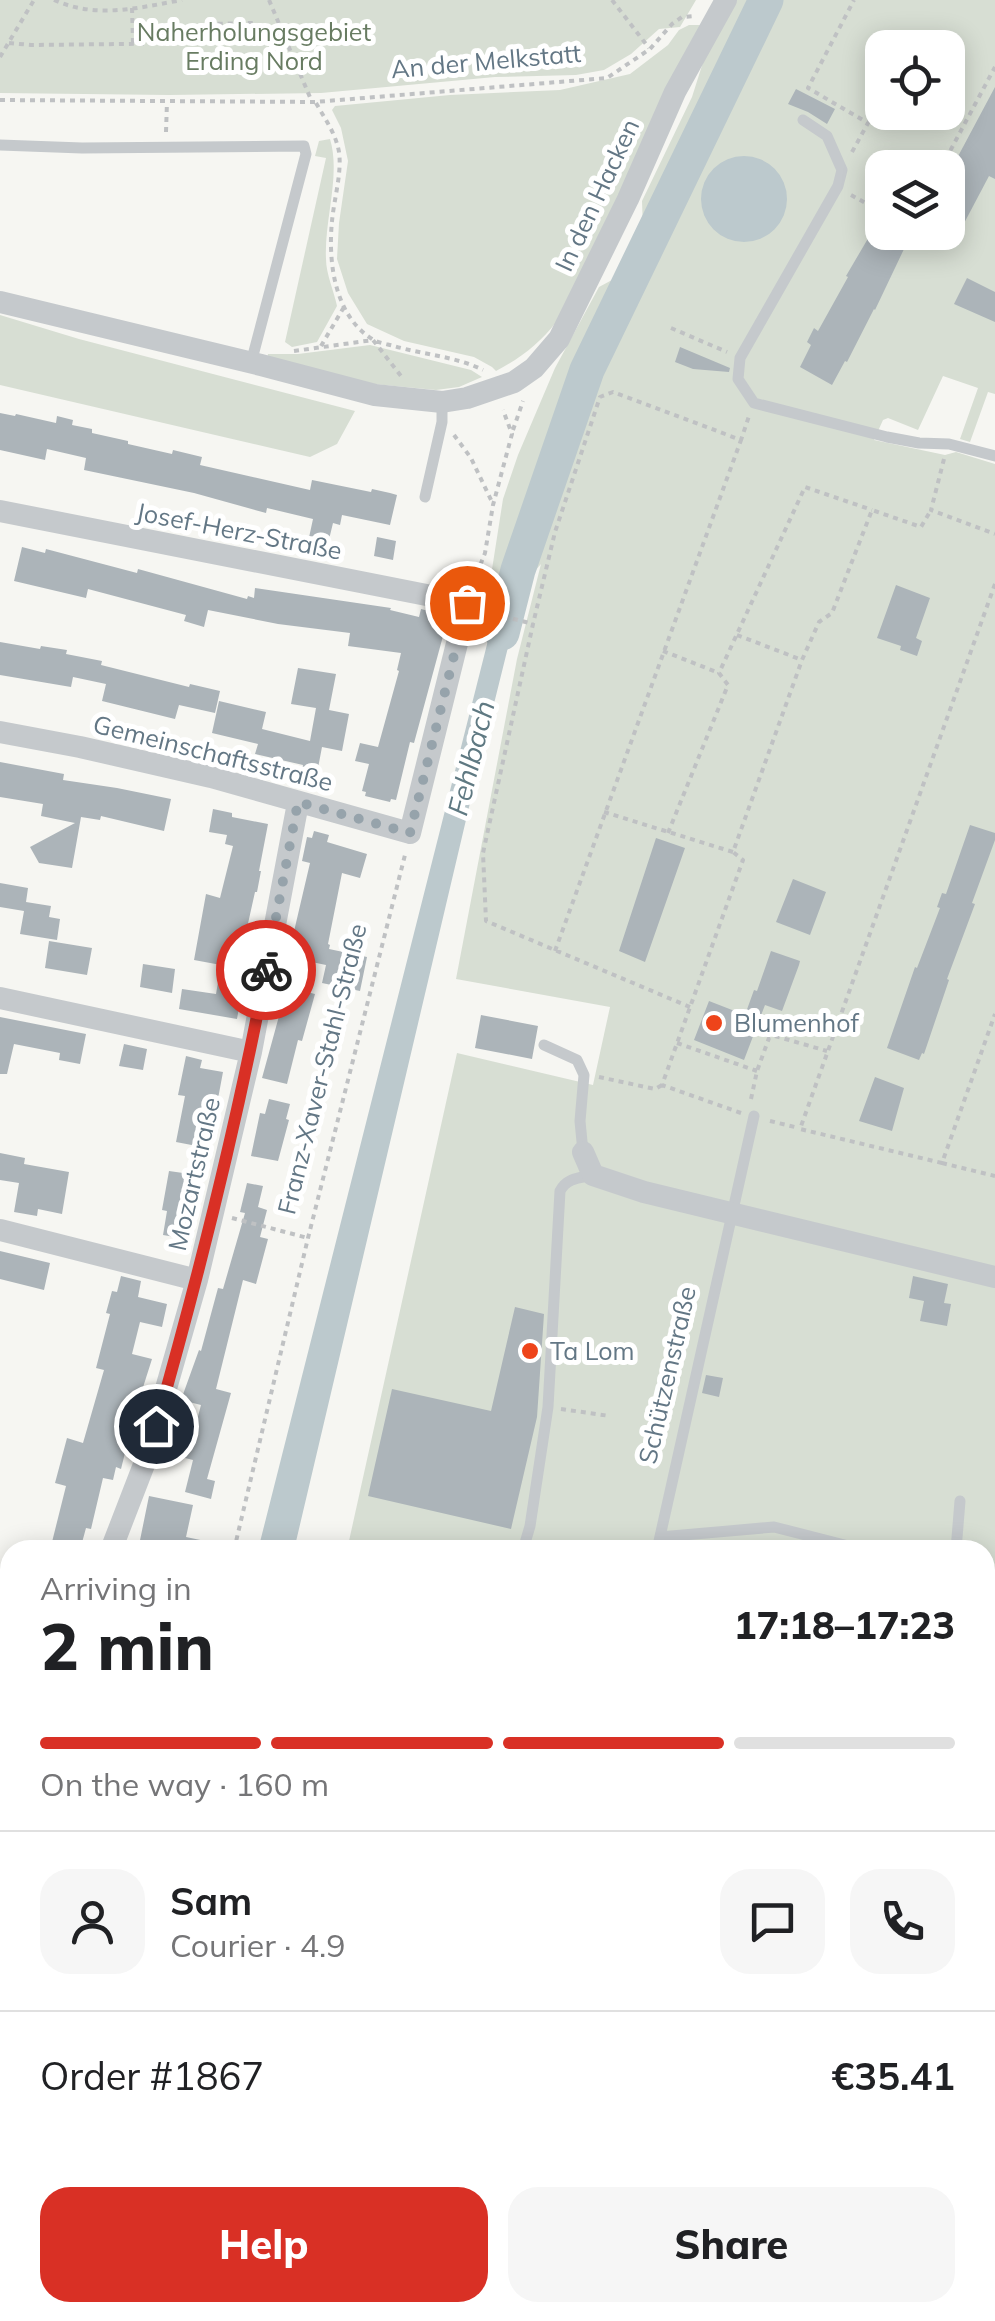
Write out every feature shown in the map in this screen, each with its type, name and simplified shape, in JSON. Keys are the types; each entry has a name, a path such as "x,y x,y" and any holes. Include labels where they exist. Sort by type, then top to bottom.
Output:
{"street":[{"name":"In den Hacken","path":"493,389 514,382 534,368 559,340 675,92 726,0"},
{"path":"0,302 374,395 442,402 493,389"},
{"name":"Josef-Herz-Straße","path":"0,511 475,607"},
{"path":"410,833 475,607"},
{"name":"Gemeinschaftsstraße","path":"0,732 152,764 410,833"},
{"name":"Mozartstraße","path":"114,1540 146,1462 197,1280 251,1052 298,802"},
{"path":"0,998 251,1052"},
{"path":"583,1152 593,1176 644,1192 995,1277"},
{"path":"0,1230 197,1280"}],"lane":[{"path":"803,120 826,136 842,170 838,186 740,358 738,379 754,403 887,437 948,444 995,456"},
{"path":"0,145 304,146 306,154 251,362"},
{"path":"425,497 442,422 442,402"},
{"path":"544,1045 577,1060 584,1075 580,1121 583,1152"},
{"name":"Schützenstraße","path":"659,1540 751,1116"},
{"path":"526,1540 548,1407 560,1191 570,1180 593,1176"},
{"path":"957,1540 960,1501"},
{"path":"681,1540 774,1528 823,1540"}],"path":[{"path":"0,57 34,0"},
{"path":"54,0 88,12 182,0"},
{"path":"269,0 314,102 333,133 340,157 331,225 331,264 344,307 373,340"},
{"path":"612,0 650,49"},
{"path":"842,170 868,123 808,88 854,0"},
{"path":"132,8 133,43"},
{"name":"An der Melkstatt","path":"0,100 314,102 607,78 650,49 682,18 695,16 713,22"},
{"path":"9,43 212,43 210,24 253,23 253,42 284,36"},
{"path":"951,150 995,67"},
{"path":"166,147 167,102"},
{"path":"838,186 865,202"},
{"path":"321,347 344,307"},
{"path":"671,328 740,358"},
{"path":"290,351 373,340 468,362 484,370 512,434 493,505 475,607 533,624"},
{"path":"690,1007 486,921 483,853 554,532 600,397 613,392 741,440"},
{"path":"555,951 754,403"},
{"path":"719,673 804,488 921,527 931,510 948,444"},
{"path":"733,852 802,660 819,622 832,612 872,510"},
{"path":"931,510 995,534"},
{"path":"800,1128 995,584"},
{"path":"736,635 802,660"},
{"path":"663,651 719,673 728,684 668,833"},
{"path":"604,812 733,852 743,860 662,1086"},
{"name":"Franz-Xaver-Stahl-Straße","path":"236,1540 410,833"},
{"path":"942,1163 995,1014"},
{"path":"751,1116 757,1072 769,1038 774,1036 828,1051"},
{"path":"677,1043 757,1072"},
{"path":"716,1057 718,1050"},
{"path":"584,1075 655,1089 662,1086 751,1116 995,1176"},
{"path":"212,1214 308,1238"},
{"path":"562,1410 610,1416"}],"green space":[{"name":"Naherholungsgebiet Erding Nord","path":"0,0 696,0 680,27 659,29 631,54 604,70 321,93 169,95 0,93"},
{"path":"733,0 995,0 995,394 988,392 970,442 960,439 978,388 943,376 918,430 888,418 883,420 874,440 945,455 956,452 995,464 995,1267 598,1182 995,1272 995,1540 349,1540 457,1053 593,1085 610,1007 456,979 517,659 541,564 528,579 488,595 503,499 555,368 599,287 623,274 643,231 642,201 692,97 712,34"},
{"path":"689,25 700,25 622,195 557,321 537,343 496,371 474,357 404,341 367,324 348,293 337,259 348,161 341,128 332,110 335,106 560,90 630,74"},
{"path":"330,139 334,167 326,259 337,306 317,342 292,347 285,342 326,158 315,156 319,141"},
{"path":"0,315 355,411 337,444 310,457 0,385"},
{"path":"370,345 471,370 482,377 459,387 436,390 374,384 267,361 268,354"}],"water":[{"path":"744,156 768,163 780,175 787,199 780,223 768,235 744,242 720,235 708,223 701,199 708,175 720,163"},
{"path":"524,583 296,1540 261,1540 500,593"}],"building":[{"path":"995,87 995,179 989,176 965,221 965,150 961,150"},
{"path":"796,89 835,109 827,124 788,104"},
{"path":"865,244 865,250 904,250 832,385 800,367 814,328 818,331"},
{"path":"967,278 995,292 995,322 954,304"},
{"path":"680,347 730,368 729,372 693,369 675,362"},
{"path":"0,413 56,423 57,416 128,444 202,457 200,465 310,490 312,480 397,495 390,525 342,515 340,525 333,523 324,560 305,556 313,519 267,508 266,513 84,470 86,458 47,449 45,460 0,450"},
{"path":"377,537 396,541 393,560 374,556"},
{"path":"22,547 45,553 46,549 137,573 138,569 247,599 254,598 255,588 391,608 419,617 421,609 444,615 441,624 446,625 396,800 365,796 362,791 369,764 355,761 360,743 378,747 401,653 348,646 350,633 208,610 204,627 184,621 186,615 88,589 86,598 14,581"},
{"path":"896,585 930,598 916,638 922,641 917,656 877,638"},
{"path":"0,642 67,650 66,654 102,661 101,665 220,691 215,713 179,705 175,719 102,701 106,684 73,677 71,687 0,675"},
{"path":"298,668 336,674 329,710 349,714 342,751 322,747 314,789 299,786 303,765 255,754 258,744 212,733 219,701 266,712 262,729 310,741 316,708 291,704"},
{"path":"0,762 64,774 63,780 171,799 164,831 101,816 100,820 81,817 72,868 39,863 30,847 75,823 41,816 43,804 0,797"},
{"path":"213,809 268,824 247,928 253,929 237,1019 179,1009 182,989 216,994 221,965 194,960 206,894 220,898 233,846 225,844 227,835 209,832"},
{"path":"970,825 995,833 995,840 919,1060 887,1048"},
{"path":"314,831 329,835 327,842 367,854 360,878 342,873 328,944 329,949 367,957 360,991 322,983 326,965 288,957 310,863 302,861 307,837 312,838"},
{"path":"656,838 685,848 645,962 619,951"},
{"path":"793,879 826,892 810,935 776,922"},
{"path":"0,883 28,888 26,902 51,906 49,917 60,919 57,940 20,934 24,911 0,907"},
{"path":"49,941 92,948 87,975 45,968"},
{"path":"771,951 800,961 782,1011 765,1005 744,1060 694,1040 709,1001 745,1015"},
{"path":"143,964 175,969 172,993 140,987"},
{"path":"287,987 315,994 287,1084 262,1078"},
{"path":"481,1015 538,1026 532,1059 475,1048"},
{"path":"0,1017 86,1034 80,1064 59,1060 60,1053 14,1044 7,1074 0,1074"},
{"path":"124,1044 147,1049 143,1070 119,1066"},
{"path":"186,1056 202,1060 200,1068 223,1072 217,1104 211,1103 202,1147 176,1142 185,1096 178,1095"},
{"path":"875,1077 904,1088 892,1131 859,1121"},
{"path":"269,1099 290,1104 278,1161 251,1156 260,1113 265,1114"},
{"path":"0,1153 25,1158 24,1164 69,1172 62,1214 38,1209 37,1216 14,1212 19,1183 0,1180"},
{"path":"169,1171 197,1175 187,1239 163,1235 167,1211 162,1210"},
{"path":"247,1183 263,1186 258,1207 267,1210 260,1237 268,1239 256,1284 243,1280 216,1389 231,1393 207,1479 215,1481 211,1499 185,1492 193,1460 165,1453 172,1429 193,1435 201,1405 181,1400 201,1351 218,1288 223,1289 245,1213 240,1212"},
{"path":"0,1251 50,1263 44,1290 0,1279"},
{"path":"121,1276 141,1281 138,1297 167,1304 162,1327 140,1322 132,1354 152,1359 121,1469 116,1467 113,1480 103,1478 91,1529 86,1528 83,1540 52,1540 66,1486 55,1483 67,1438 83,1443 104,1370 96,1368 110,1314 106,1313 112,1291 117,1292"},
{"path":"913,1276 948,1284 944,1303 951,1304 947,1326 920,1321 924,1301 909,1298"},
{"path":"515,1307 544,1314 537,1417 511,1529 368,1496 392,1389 491,1411"},
{"path":"706,1375 723,1378 719,1397 702,1393"},
{"path":"149,1496 193,1505 186,1537 200,1540 140,1540"}],"waterway":[{"name":"Fehlbach","path":"502,633 518,570 587,370 766,0"}],"way so far":[{"path":"266,970 298,802 410,833 467,603"}],"place":[{"name":"Blumenhof","path":"714,1023"},
{"name":"Ta Lom","path":"530,1351"}],"route":[{"path":"156,1426 197,1280 251,1052 266,970"}]}
